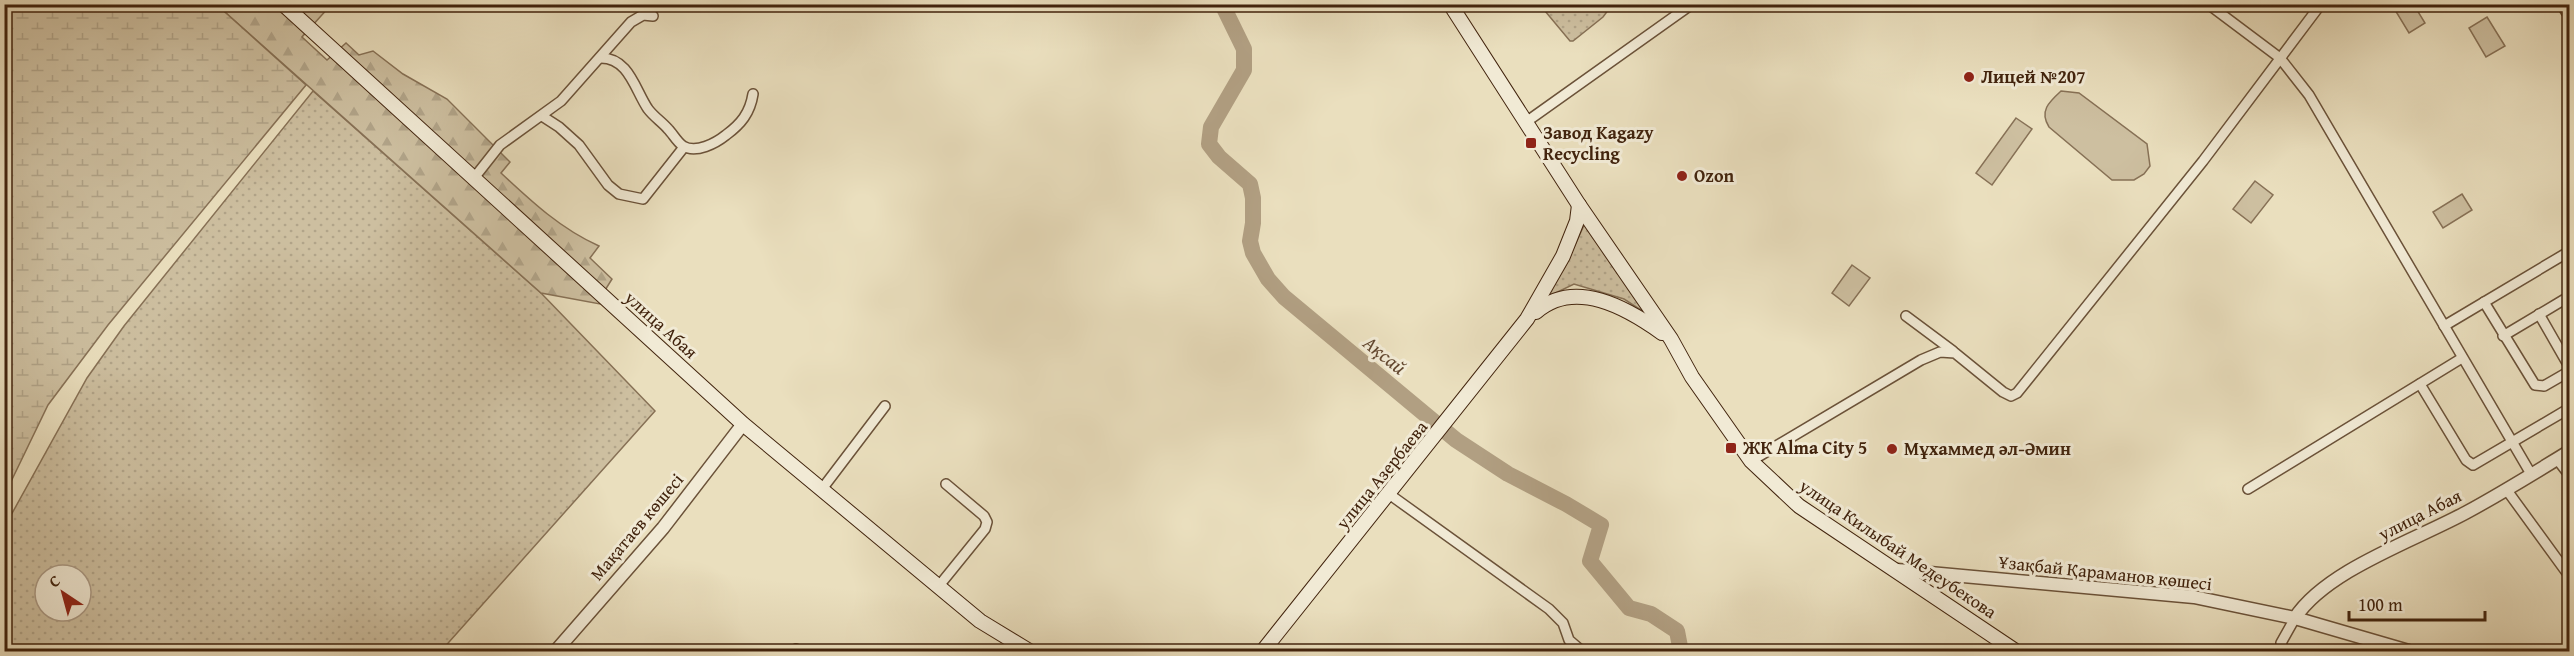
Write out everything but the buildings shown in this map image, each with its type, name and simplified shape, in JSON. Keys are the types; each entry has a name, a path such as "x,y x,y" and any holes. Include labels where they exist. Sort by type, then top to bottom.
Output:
{"main road":[{"name":"улица Абая","path":"283,4 743,424 980,621 1031,651"},
{"name":"улица Килыбай Медеубекова","path":"1450,4 1579,205 1671,339 1692,377 1751,461 1799,506 2017,651"},
{"name":"улица Азербаева","path":"1262,651 1465,400 1527,319 1563,256 1578,221 1579,205"},
{"name":"улица Азербаева","path":"1527,319 1545,304 1562,297 1579,296 1637,315 1671,339"}],"street":[{"path":"1526,122 1692,4"},
{"path":"2208,4 2280,58 2309,95 2531,474"},
{"path":"1906,316 2003,392 2012,396 2017,393 2190,177 2321,4"},
{"path":"2561,4 2570,18"},
{"path":"474,178 500,145 561,101 631,22 643,15 653,16"},
{"path":"601,58 612,58 618,61 635,83 647,108 684,147 695,149 717,142 737,127 751,110 753,94"},
{"path":"542,116 559,127 579,145 608,184 619,194 643,199 684,147"},
{"path":"2444,326 2570,251"},
{"path":"2504,336 2570,296"},
{"path":"2484,302 2535,385 2544,386 2570,369 2539,314"},
{"path":"1751,461 1921,360 1940,352 1955,353"},
{"path":"2248,489 2462,358"},
{"path":"2420,384 2469,463 2476,465 2570,408"},
{"path":"822,489 885,406"},
{"name":"Мақатаев көшесі","path":"555,651 663,528 743,424"},
{"name":"улица Абая","path":"2295,618 2305,602 2334,579 2467,512 2570,451"},
{"path":"2558,459 2570,476"},
{"path":"938,586 985,529 987,522 984,516 946,484"},
{"path":"2506,489 2570,577"},
{"path":"1389,494 1550,609 1563,623 1569,640 1583,651"},
{"name":"Ұзақбай Қараманов көшесі","path":"1897,570 2194,597 2295,618 2412,651"},
{"path":"2285,651 2281,643 2295,618"},
{"path":"794,651 796,649 799,651"}],"green space":[{"path":"5,4 217,5 306,85 108,325 48,405 5,494"},
{"path":"217,5 330,6 302,37 327,60 346,43 359,55 373,51 403,74 447,99 510,162 501,173 559,223 599,246 590,258 612,279 602,295 600,304 541,293"},
{"path":"1540,5 1612,5 1603,17 1570,41"},
{"path":"2392,5 2414,5 2425,23 2409,33"},
{"path":"2487,17 2505,46 2486,57 2469,28"},
{"path":"313,91 541,293 655,411 441,651 5,652 5,526 87,378 124,326"},
{"path":"2061,91 2079,93 2147,144 2150,166 2144,174 2134,180 2112,180 2049,127 2045,111 2049,103"},
{"path":"2016,118 2032,129 1992,185 1976,173"},
{"path":"2255,181 2273,195 2251,223 2233,209"},
{"path":"2462,194 2472,210 2443,228 2433,212"},
{"path":"1585,223 1650,316 1624,299 1574,284 1543,299 1565,267"},
{"path":"1852,265 1870,278 1849,306 1832,293"}],"waterway":[{"name":"Ақсай","path":"1222,4 1244,49 1244,70 1211,127 1209,144 1219,157 1250,184 1253,198 1250,241 1253,253 1268,279 1284,297 1456,440 1508,474 1601,525 1590,561 1629,608 1651,614 1677,631 1681,652"}],"place":[{"name":"Лицей №207","path":"1969,77"},
{"name":"Завод Kagazy Recycling","path":"1531,143"},
{"name":"Ozon","path":"1682,176"},
{"name":"ЖК Alma City 5","path":"1731,448"},
{"name":"Мұхаммед әл-Әмин","path":"1892,449"}]}
